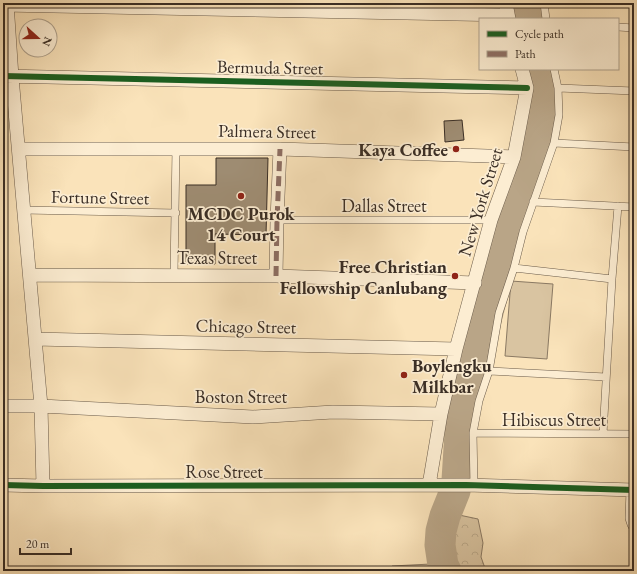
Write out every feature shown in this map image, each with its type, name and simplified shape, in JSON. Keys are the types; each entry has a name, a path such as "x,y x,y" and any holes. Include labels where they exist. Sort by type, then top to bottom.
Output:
{"street":[{"path":"43,486 41,406 36,339 19,149 8,76 6,5 508,12"},
{"name":"New York Street","path":"429,485 441,414 456,349 491,220 514,157 527,88 522,70"},
{"name":"Bermuda Street","path":"8,76 527,88"},
{"name":"Palmera Street","path":"19,149 280,149 514,157"},
{"path":"276,276 276,220 280,149"},
{"name":"Texas Street","path":"30,275 276,276 475,283"},
{"name":"Chicago Street","path":"36,339 456,349"},
{"name":"Boston Street","path":"3,406 41,406 253,417 333,412 441,414"},
{"name":"Rose Street","path":"3,485 429,485 634,490"},
{"path":"634,490 632,518 634,524"}],"lane":[{"path":"544,3 546,18"},
{"path":"619,27 634,28"},
{"path":"470,486 473,433 479,401 489,371 499,313 514,268 523,232 554,144 559,115 558,88 554,70"},
{"path":"558,88 634,91"},
{"path":"554,144 634,147"},
{"path":"174,275 176,148"},
{"path":"533,202 634,207"},
{"path":"603,434 618,206"},
{"name":"Fortune Street","path":"24,210 176,214"},
{"name":"Dallas Street","path":"276,220 491,220"},
{"path":"514,268 612,279"},
{"path":"489,371 606,377"},
{"name":"Hibiscus Street","path":"473,433 634,434"}],"green space":[{"path":"511,281 553,284 547,359 505,356"},
{"path":"459,515 478,519 483,543 481,557 486,571 387,571 392,566 431,564 437,543 440,523"}],"building":[{"path":"462,120 464,140 445,142 444,121"},
{"name":"MCDC Purok 14 Court","path":"216,158 268,158 266,235 215,234 215,264 186,264 186,185 216,185"}],"waterway":[{"path":"525,3 529,18"},
{"path":"446,571 443,565 440,545 441,531 455,491 457,480 461,417 515,208 534,158 542,98 538,70"}],"marked path":[{"path":"276,276 280,149"}],"cycle path":[{"path":"3,76 527,88"},
{"path":"3,485 466,485 634,490"}],"place":[{"name":"Kaya Coffee","path":"456,149"},
{"name":"MCDC Purok 14 Court","path":"241,196"},
{"name":"Free Christian Fellowship Canlubang","path":"455,276"},
{"name":"Boylengku Milkbar","path":"404,375"}]}
